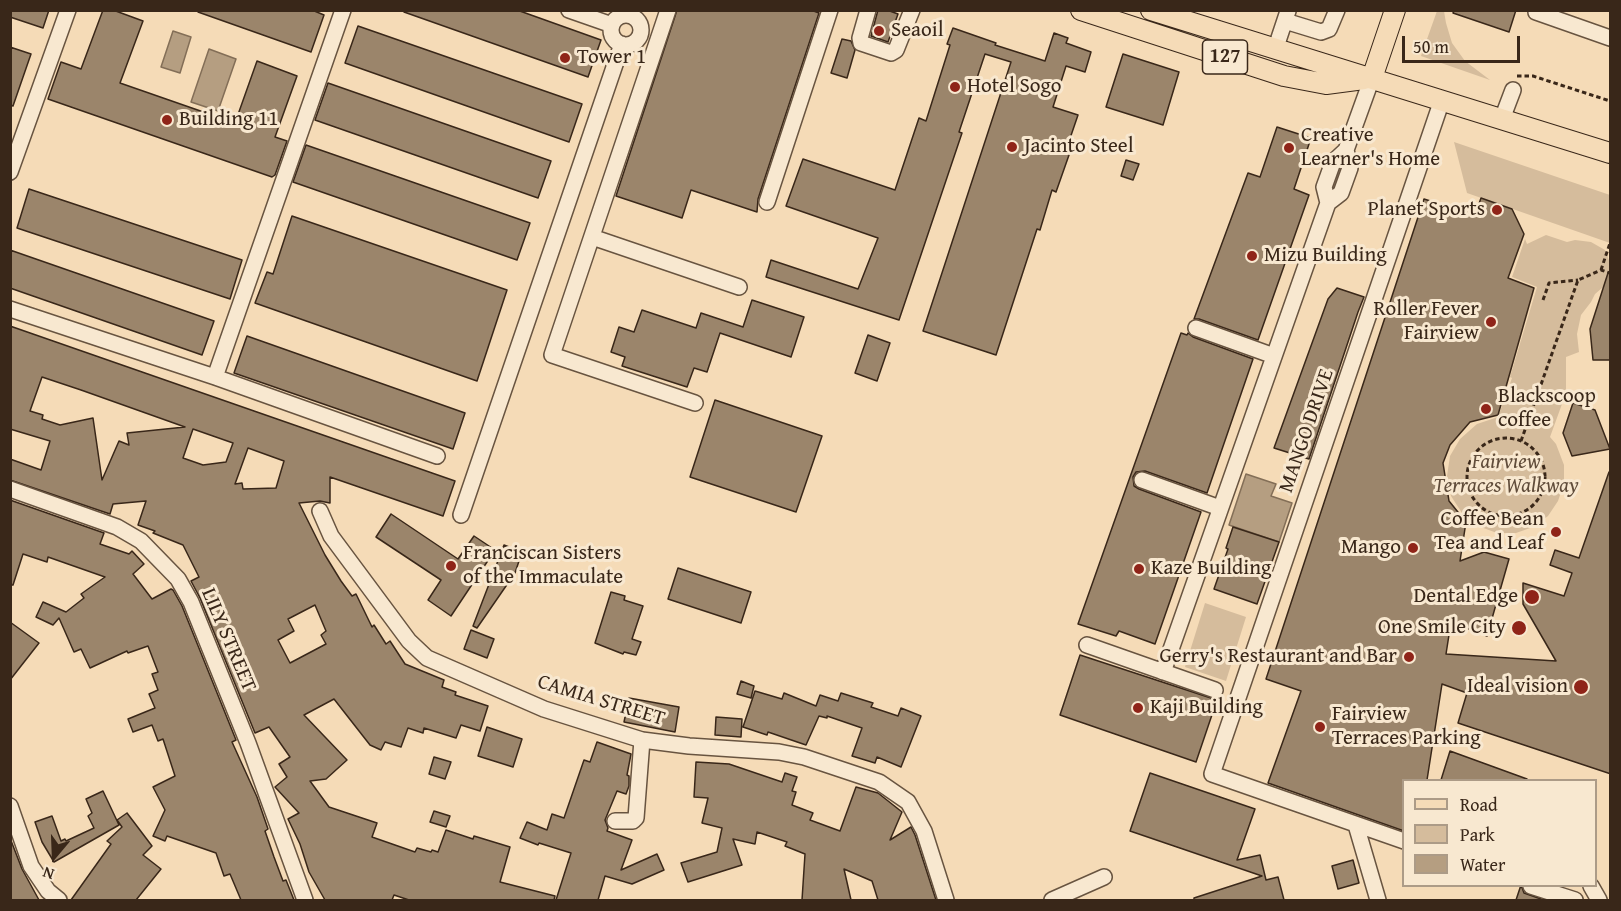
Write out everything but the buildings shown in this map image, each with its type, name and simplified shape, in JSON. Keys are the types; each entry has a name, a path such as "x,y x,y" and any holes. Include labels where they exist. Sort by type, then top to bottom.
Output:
{"main road":[{"name":"127","path":"1081,10 1284,76 1326,84 1372,78"},
{"name":"127","path":"1151,10 1611,153"},
{"path":"1372,78 1395,10"}],"street":[{"path":"10,172 68,10"},
{"path":"215,377 344,10"},
{"path":"569,10 619,17 628,15 641,17 641,34 638,40 622,44 613,37 619,17"},
{"path":"668,10 552,355 695,404"},
{"path":"767,202 830,10"},
{"path":"868,10 860,38 861,43 891,53 896,50 909,11"},
{"path":"1275,50 1287,16 1322,32 1329,29 1337,10"},
{"path":"1536,10 1536,12 1611,38"},
{"path":"460,515 622,44"},
{"path":"1162,672 1328,203 1341,193 1350,168 1346,150 1372,78"},
{"path":"1502,119 1512,83"},
{"name":"MANGO DRIVE","path":"1356,825 1212,774 1442,100"},
{"path":"592,237 739,287"},
{"path":"10,309 215,377 437,456"},
{"path":"1196,328 1274,356"},
{"path":"1142,480 1220,508"},
{"name":"LILY STREET","path":"10,489 117,527 141,541 178,579 191,602 248,743 305,900"},
{"name":"CAMIA STREET","path":"320,511 331,536 409,641 427,658 544,709 642,740 689,746 779,752 879,782 908,802 924,831 946,900"},
{"path":"1087,645 1215,690"},
{"path":"615,821 633,821 636,818 642,740"},
{"path":"10,806 31,866 48,891 59,900"},
{"path":"1356,825 1402,841"},
{"path":"1356,825 1378,900"},
{"path":"1052,900 1104,877"},
{"path":"1537,887 1575,900"}],"path":[{"path":"1512,83 1533,76 1611,101"},
{"path":"1601,270 1611,243"},
{"path":"1543,300 1549,283 1578,280 1601,270 1611,273"},
{"path":"1521,441 1578,280"},
{"path":"1508,438 1521,441 1532,448 1545,471 1541,497 1521,514 1495,515 1484,509 1472,495 1467,478 1469,465 1475,454 1494,440 1508,438"}],"green space":[{"path":"1437,11 1444,11 1452,43 1465,61 1490,80 1421,56"},
{"path":"1454,142 1610,195 1610,243 1467,193"},
{"name":"Fairview Terraces Walkway","path":"1546,235 1567,242 1575,240 1591,242 1605,250 1610,263 1610,277 1609,282 1595,294 1581,315 1577,334 1579,352 1566,357 1566,393 1550,437 1556,444 1564,465 1564,483 1558,501 1548,516 1533,527 1516,533 1497,533 1478,526 1462,513 1451,496 1447,476 1450,456 1460,439 1477,424 1498,417 1512,378 1510,377 1537,287 1512,277 1525,239 1527,244"},
{"path":"1205,603 1246,617 1226,681 1185,667"}],"water":[{"path":"173,31 191,37 180,73 161,67"},
{"path":"209,49 236,59 218,111 191,102"},
{"path":"1246,474 1276,484 1271,496 1292,503 1279,542 1229,525"}],"place":[{"name":"Seaoil","path":"879,31"},
{"name":"Tower 1","path":"565,58"},
{"name":"Hotel Sogo","path":"955,87"},
{"name":"Building 11","path":"167,120"},
{"name":"Jacinto Steel","path":"1012,147"},
{"name":"Creative Learner's Home","path":"1289,148"},
{"name":"Planet Sports","path":"1497,210"},
{"name":"Mizu Building","path":"1252,256"},
{"name":"Roller Fever Fairview","path":"1491,322"},
{"name":"Blackscoop coffee","path":"1486,409"},
{"name":"Coffee Bean Tea and Leaf","path":"1556,532"},
{"name":"Mango","path":"1413,548"},
{"name":"Franciscan Sisters of the Immaculate","path":"451,566"},
{"name":"Kaze Building","path":"1139,569"},
{"name":"Dental Edge","path":"1532,597"},
{"name":"One Smile City","path":"1519,628"},
{"name":"Gerry's Restaurant and Bar","path":"1409,657"},
{"name":"Ideal vision","path":"1581,687"},
{"name":"Kaji Building","path":"1138,708"},
{"name":"Fairview Terraces Parking","path":"1320,727"}]}
